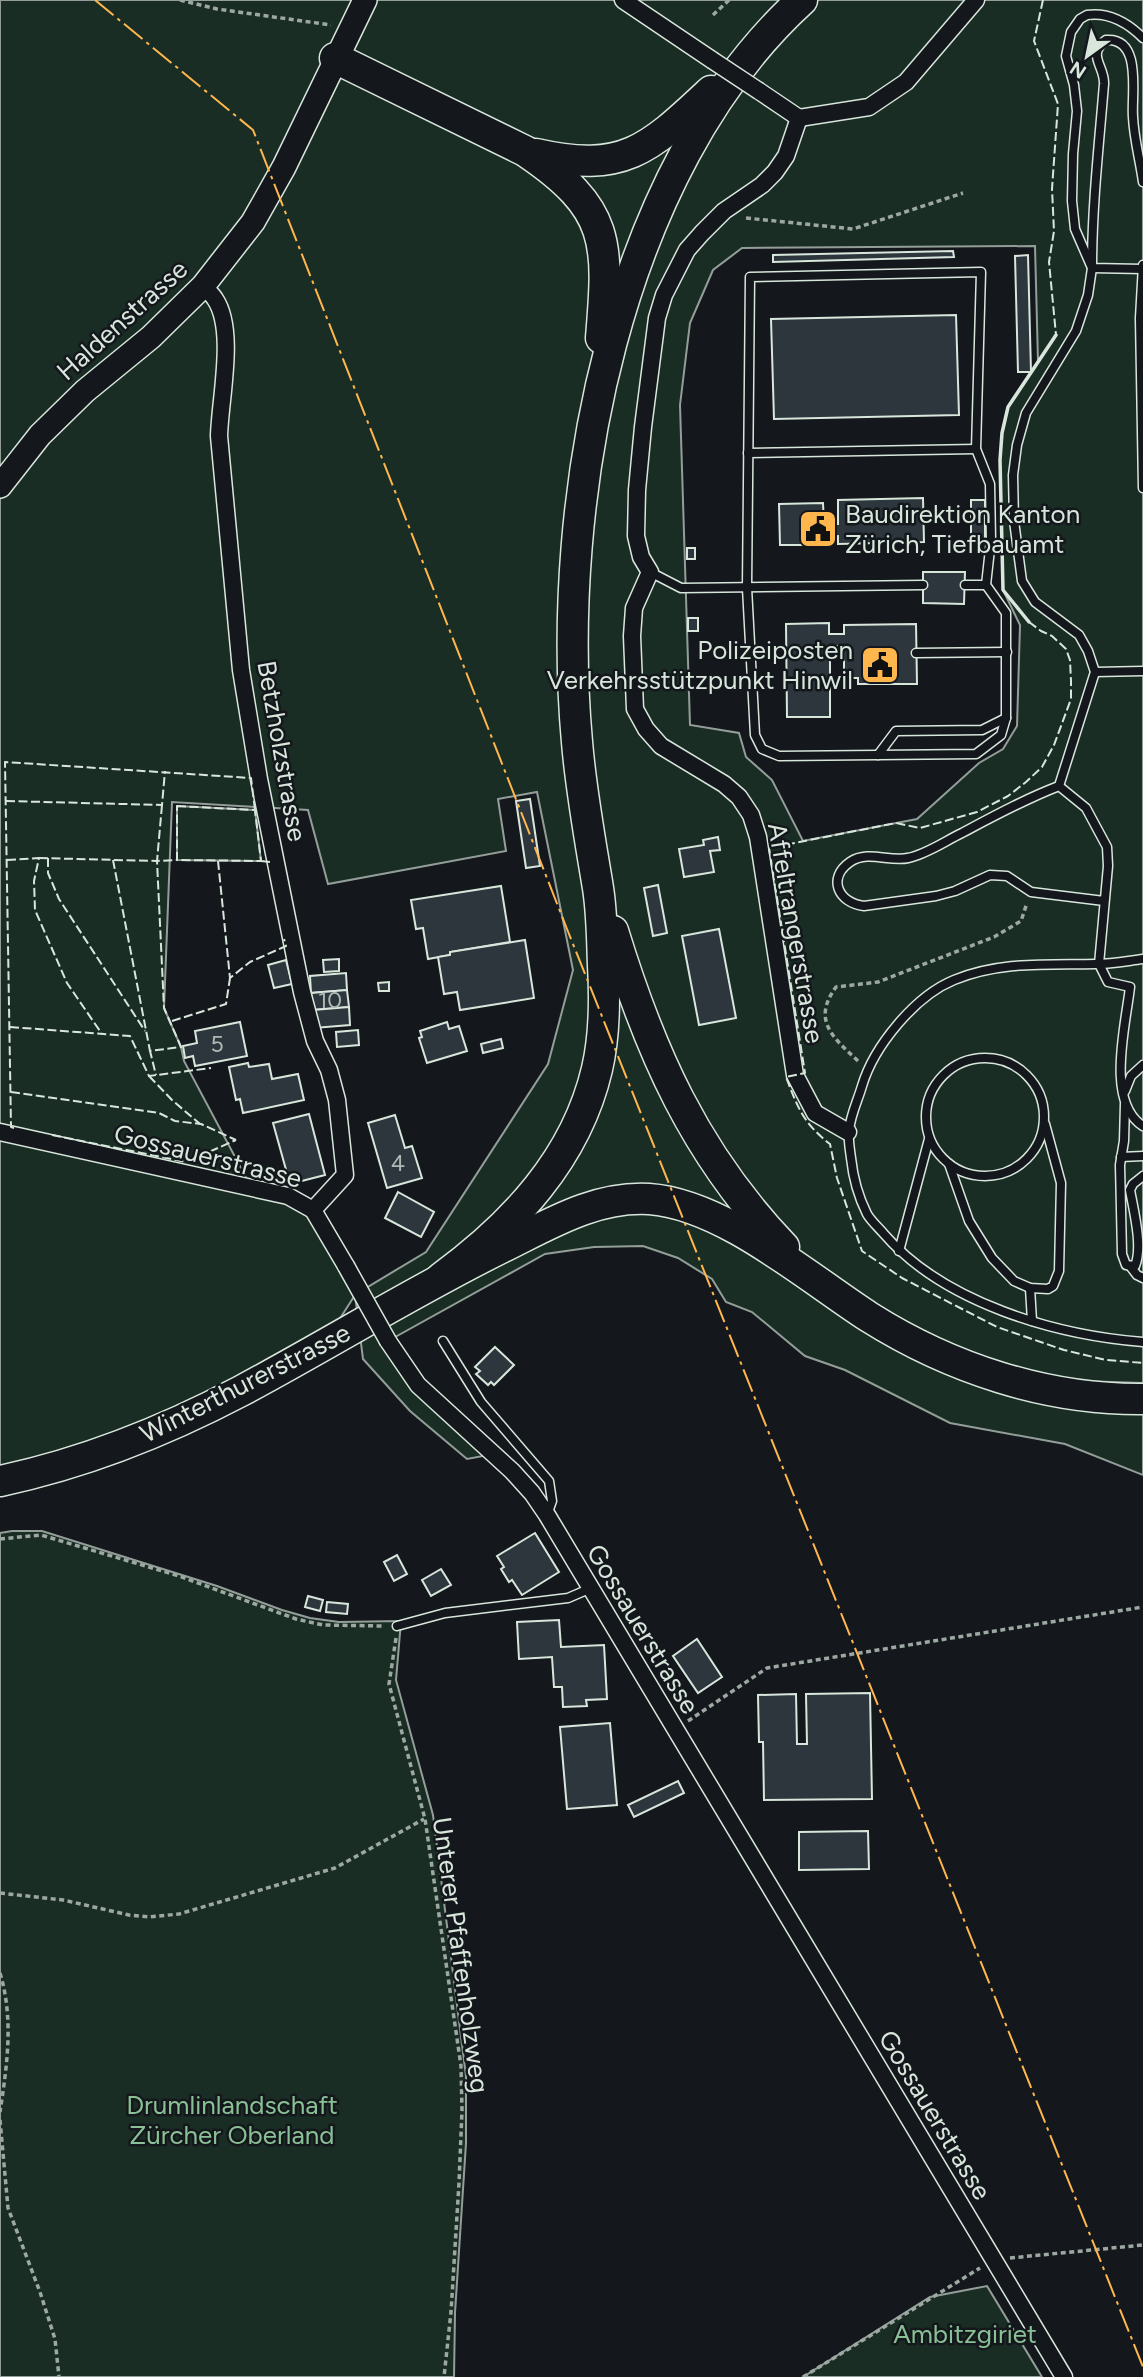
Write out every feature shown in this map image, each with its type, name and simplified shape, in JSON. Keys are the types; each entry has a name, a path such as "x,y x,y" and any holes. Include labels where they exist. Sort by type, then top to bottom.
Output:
{"highway":[{"path":"525,151 584,162 614,159 634,153 665,131 753,52 802,0"},
{"path":"593,425 622,309 658,210 703,122 753,52"},
{"path":"335,58 525,151 562,179 583,201 594,219 602,242 606,268 593,425 583,487 575,578 573,672 580,772 599,891 604,992 601,1049 597,1071 584,1109 562,1153 542,1184 496,1234 441,1278"},
{"path":"599,891 650,1040 694,1129 715,1163 757,1218 812,1273 857,1309"},
{"path":"441,1278 563,1217 591,1206 647,1199 674,1203 711,1215 857,1309 933,1352 999,1377 1032,1386 1073,1394 1143,1399"},
{"name":"Winterthurerstrasse","path":"0,1481 84,1459 168,1427 262,1379 441,1278"}],"street":[{"name":"Haldenstrasse","path":"0,486 40,435 85,391 151,337 203,286 253,222 284,167 365,0"},
{"path":"623,0 799,118 869,107 906,82 976,0"},
{"path":"650,572 641,557 636,536 637,490 657,318 664,295 687,250 723,211 762,185 775,172 786,156 799,118"},
{"name":"Betzholzstrasse","path":"203,286 215,299 226,331 220,445 241,670 259,779 302,992 315,1041 328,1070 340,1114 345,1175 313,1210"},
{"name":"Affeltrangerstrasse","path":"650,572 634,608 632,636 635,709 646,729 661,746 724,784 739,797 751,815 758,837 795,1075 815,1113 848,1132"},
{"name":"Gossauerstrasse","path":"0,1132 288,1196 313,1210 388,1341 418,1385 512,1471 547,1515 1064,2377"}],"lane":[{"path":"1092,268 1075,229 1072,201 1077,111 1074,85 1067,64 1067,47 1076,23 1087,15 1106,15 1118,19 1143,38"},
{"path":"1059,786 1095,672 1079,635 1035,602 1022,582 1013,486 1021,429 1034,398 1076,331 1088,295 1104,77 1097,54 1098,48 1106,40 1112,39 1120,43 1130,55 1133,64 1133,116 1143,182"},
{"path":"1092,268 1143,267 1140,318 1143,488"},
{"path":"981,272 976,449 990,484 991,540 986,584 1006,613 1006,718 1001,735 976,754 779,756 762,749 755,735 747,587 750,277 981,272"},
{"path":"748,453 976,449"},
{"path":"650,572 681,588 923,585"},
{"path":"965,585 986,584"},
{"path":"916,653 1007,652"},
{"path":"1095,672 1143,671"},
{"path":"878,755 897,731 982,730 1006,718"},
{"path":"1059,786 1026,798 908,858 869,855 856,859 841,872 838,889 843,898 852,905 864,906 936,896 956,891 990,875 1007,876 1031,892 1104,901"},
{"path":"1059,786 1086,808 1107,847 1108,866 1099,964 1108,982 1130,987 1122,1032 1121,1075 1131,1116 1143,1126"},
{"path":"1143,959 1099,964 993,967 951,981 930,995 903,1019 891,1034 867,1070 848,1132 853,1178 868,1215 899,1251 938,1279 984,1303 1032,1321 1087,1336 1143,1342"},
{"path":"949,1164 969,1221 992,1258 1014,1281 1042,1291 1053,1286 1059,1271 1062,1183 1045,1122 1041,1096 1026,1074 1003,1060 976,1058 952,1067 933,1087 925,1112 929,1139 937,1153 958,1170 978,1176 1009,1171 1027,1160 1039,1143 1045,1122"},
{"path":"1143,1065 1127,1083 1125,1142 1121,1157 1122,1254 1126,1265 1143,1278"},
{"path":"899,1251 929,1139"},
{"path":"1121,1157 1143,1156"},
{"path":"1130,1266 1140,1262 1143,1241 1130,1190 1143,1176"},
{"path":"1030,1288 1032,1321"},
{"path":"443,1341 481,1402 549,1481 552,1501 547,1515"},
{"path":"397,1626 445,1613 568,1598 589,1589"}],"path":[{"path":"180,0 217,9 339,26 349,31"},
{"path":"713,15 729,0"},
{"path":"723,211 764,221 853,229 963,193"},
{"path":"867,1070 831,1035 826,1020 827,1000 836,987 878,982 994,937 1021,921 1031,892"},
{"path":"0,1539 41,1535 179,1576 296,1619 323,1625 397,1626"},
{"path":"675,1730 767,1668 1143,1607"},
{"name":"Unterer Pfaffenholzweg","path":"397,1626 389,1684 425,1819 461,2066 459,2183 444,2377"},
{"path":"0,1893 63,1900 128,1915 149,1917 180,1914 335,1868 425,1819"},
{"path":"0,1973 6,1995 8,2060 0,2112"},
{"path":"0,2120 8,2208 51,2327 59,2377"},
{"path":"803,2377 994,2260 1143,2245"}],"green space":[{"path":"0,0 1143,0 1143,1383 1080,1381 1143,1413 1143,1475 1065,1444 950,1423 845,1370 805,1356 752,1312 726,1302 712,1279 678,1258 643,1246 594,1247 545,1254 388,1341 418,1385 494,1454 467,1459 410,1411 363,1359 355,1295 339,1320 216,1404 0,1481","holes":["1035,246 1038,362 1008,407 1000,460 1003,590 1020,625 1017,726 1003,749 979,763 917,819 803,841 772,780 746,757 739,733 690,725 680,405 690,323 713,270 742,248","537,792 573,970 548,1064 426,1252 356,1294 313,1210 251,1187 184,1061 181,1047 164,1008 172,802 308,810 328,884 506,851 498,799"]},
{"path":"177,806 255,810 261,861 177,860"},
{"name":"Drumlinlandschaft Zürcher Oberland","path":"42,1531 310,1618 339,1622 401,1621 396,1680 433,1815 466,2076 466,2143 455,2313 454,2377 0,2377 0,1533"},
{"name":"Ambitzgiriet","path":"987,2286 1042,2377 803,2377 930,2297"}],"building":[{"path":"953,251 954,257 773,262 773,255"},
{"path":"1028,255 1031,372 1018,372 1015,256"},
{"path":"956,315 959,415 774,419 771,319"},
{"path":"923,498 924,542 838,544 838,536 825,537 825,545 780,545 779,504 823,503 824,524 838,524 838,500"},
{"path":"971,500 985,500 985,539 971,539"},
{"path":"687,548 695,548 695,559 687,559"},
{"path":"923,572 965,572 964,604 923,603"},
{"path":"688,618 698,618 698,631 688,631"},
{"name":"Polizeiposten Verkehrsstützpunkt Hinwil","path":"829,623 829,634 844,634 844,625 916,624 917,684 858,684 858,678 844,678 844,646 830,646 830,717 787,717 786,624"},
{"path":"530,799 540,866 526,868 516,801"},
{"path":"718,837 720,850 710,851 714,872 684,877 679,849 704,845 703,840"},
{"path":"658,885 667,933 653,936 644,888"},
{"path":"501,886 510,942 450,952 450,955 428,959 423,928 416,929 411,900"},
{"path":"719,929 736,1018 699,1025 682,936"},
{"path":"525,940 534,998 460,1010 457,992 444,994 438,957 450,955 450,952"},
{"path":"339,959 339,971 324,972 323,960"},
{"path":"286,960 292,984 274,988 268,965"},
{"path":"346,973 347,990 311,993 310,976"},
{"path":"389,982 389,991 379,991 378,983"},
{"path":"347,990 349,1007 313,1010 311,993"},
{"path":"349,1007 350,1025 314,1028 313,1010"},
{"path":"240,1022 247,1056 195,1066 193,1056 185,1058 183,1046 197,1043 195,1031"},
{"path":"447,1022 449,1029 459,1026 467,1051 427,1063 419,1038 422,1037 420,1031"},
{"path":"358,1030 359,1045 337,1047 336,1032"},
{"path":"501,1039 503,1048 483,1053 481,1044"},
{"path":"248,1063 249,1067 269,1064 272,1079 298,1074 304,1100 243,1113 240,1099 236,1100 229,1067"},
{"path":"309,1114 325,1175 290,1184 273,1123"},
{"path":"395,1115 405,1148 412,1146 422,1178 387,1188 368,1123"},
{"path":"398,1192 434,1212 421,1237 385,1218"},
{"path":"495,1347 514,1365 494,1385 491,1382 488,1385 476,1374 480,1371 475,1367"},
{"path":"535,1533 559,1572 522,1595 512,1580 509,1582 497,1556"},
{"path":"397,1555 407,1574 394,1581 384,1562"},
{"path":"441,1569 451,1585 431,1596 422,1580"},
{"path":"308,1596 323,1600 320,1611 305,1607"},
{"path":"327,1602 348,1604 347,1614 326,1612"},
{"path":"559,1620 561,1647 604,1645 607,1699 586,1700 587,1706 563,1707 562,1687 554,1687 552,1657 519,1659 517,1622"},
{"path":"697,1639 722,1677 698,1693 673,1656"},
{"path":"870,1693 872,1799 764,1800 763,1742 759,1742 758,1695 796,1694 797,1744 807,1744 806,1694"},
{"path":"610,1723 617,1805 567,1809 560,1727"},
{"path":"678,1781 684,1793 634,1817 628,1805"},
{"path":"868,1831 869,1869 799,1870 799,1832"}],"fence":[{"path":"1043,0 1034,41 1058,104 1052,189 1054,231 1049,262 1056,335"},
{"path":"1029,622 1052,636 1066,649 1070,660 1071,699 1054,745 1042,767 1026,782 1008,796 977,812 920,828 896,823 769,848 805,1073 786,1077 802,1114 813,1129 830,1144 837,1178 862,1251 902,1278 997,1327 1064,1350 1106,1360 1143,1363"},
{"path":"14,1128 11,1127 5,762 251,778 255,810"},
{"path":"6,801 162,805 165,771"},
{"path":"162,805 157,861 177,860"},
{"path":"177,806 255,810 261,861 177,860 177,806"},
{"path":"39,858 157,861 164,1008 181,1047 150,1051 156,1075"},
{"path":"7,860 39,858 34,881 35,910 67,983 102,1034"},
{"path":"48,858 48,873 59,899 145,1031"},
{"path":"113,860 150,1051"},
{"path":"218,861 230,978 250,962 286,946 284,939"},
{"path":"261,861 270,864"},
{"path":"172,1021 226,1004 230,978"},
{"path":"10,1027 130,1036 149,1076 211,1068"},
{"path":"149,1076 200,1124"},
{"path":"11,1092 159,1113 175,1121 201,1124 236,1140"},
{"path":"52,1135 186,1162 236,1140"}],"wall":[{"path":"1029,622 1003,590 1000,460 1002,433 1008,407 1056,335"}],"power":[{"path":"95,0 253,130 567,929 1143,2367"}],"place":[{"name":"Baudirektion Kanton Zürich, Tiefbauamt","path":"818,529"},
{"name":"Polizeiposten Verkehrsstützpunkt Hinwil","path":"880,665"}]}
